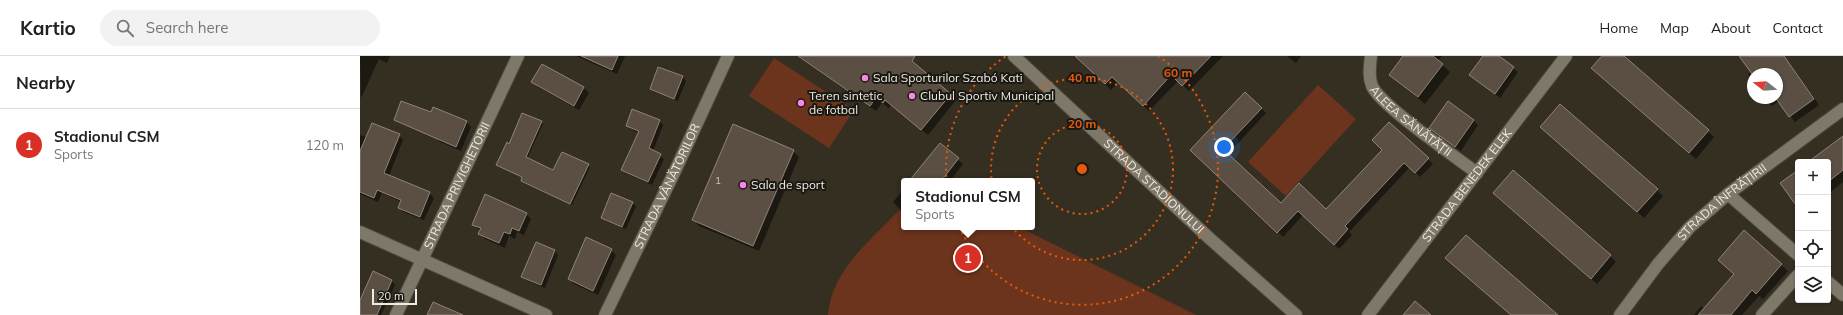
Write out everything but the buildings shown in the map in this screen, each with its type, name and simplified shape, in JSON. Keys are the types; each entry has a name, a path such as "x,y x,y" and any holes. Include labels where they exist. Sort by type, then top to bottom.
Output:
{"street":[{"name":"STRADA PRIVIGHETORII","path":"396,315 518,56"},
{"name":"STRADA VÂNĂTORILOR","path":"605,315 672,178 728,56"},
{"name":"STRADA STADIONULUI","path":"1014,56 1208,237 1296,315"},
{"name":"ALEEA SĂNĂTĂȚII","path":"1372,56 1370,79 1376,93 1412,124 1477,173"},
{"name":"STRADA BENEDEK ELEK","path":"1368,315 1566,56"},
{"name":"STRADA ÎNFRĂȚIRII","path":"1620,315 1658,264 1690,227 1728,194 1843,109"},
{"path":"1728,194 1795,252"},
{"path":"360,232 546,315"},
{"path":"1762,315 1795,278"},
{"path":"1831,285 1843,295"}],"shaded area":[{"name":"Teren sintetic de fotbal","path":"774,58 854,110 829,148 749,96"},
{"path":"1318,85 1356,119 1286,196 1248,162"},
{"path":"899,210 901,212 901,230 1025,230 1196,315 828,315 831,299 837,284 854,257"}],"place":[{"name":"Sala Sporturilor Szabó Kati","path":"865,78"},
{"name":"Clubul Sportiv Municipal","path":"912,96"},
{"name":"Teren sintetic de fotbal","path":"801,103"},
{"name":"Sala de sport","path":"743,185"},
{"name":"Stadionul CSM","path":"968,258"}]}
